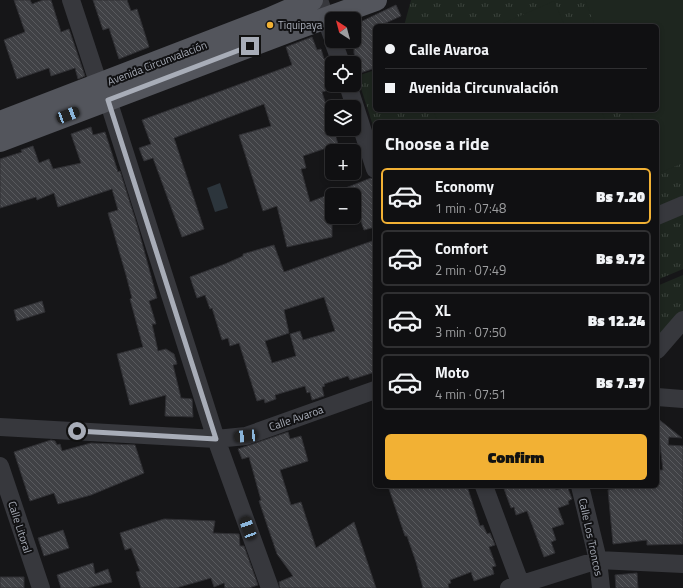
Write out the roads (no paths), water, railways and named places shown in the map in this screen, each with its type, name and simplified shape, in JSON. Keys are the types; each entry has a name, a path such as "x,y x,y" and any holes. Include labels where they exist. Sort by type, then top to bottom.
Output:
{"main road":[{"name":"Avenida Circunvalación","path":"0,141 104,93 287,14 312,0"},
{"name":"Avenida Circunvalación","path":"343,12 376,0"},
{"name":"Avenida Circunvalación","path":"287,14 325,18"},
{"name":"Avenida Circunvalación","path":"0,122 104,93"}],"street":[{"path":"71,0 104,93 216,439 270,588"},
{"path":"350,92 373,163"},
{"path":"659,215 683,204"},
{"path":"659,348 683,320"},
{"name":"Calle Avaroa","path":"0,427 216,439 246,436 373,391"},
{"path":"659,397 683,399"},
{"name":"Calle Litoral","path":"0,466 40,588"},
{"path":"485,488 517,587 598,560 683,564"},
{"name":"Calle Los Troncos","path":"580,488 598,560 601,588"}],"place":[{"name":"Tiquipaya","path":"270,25"}]}
